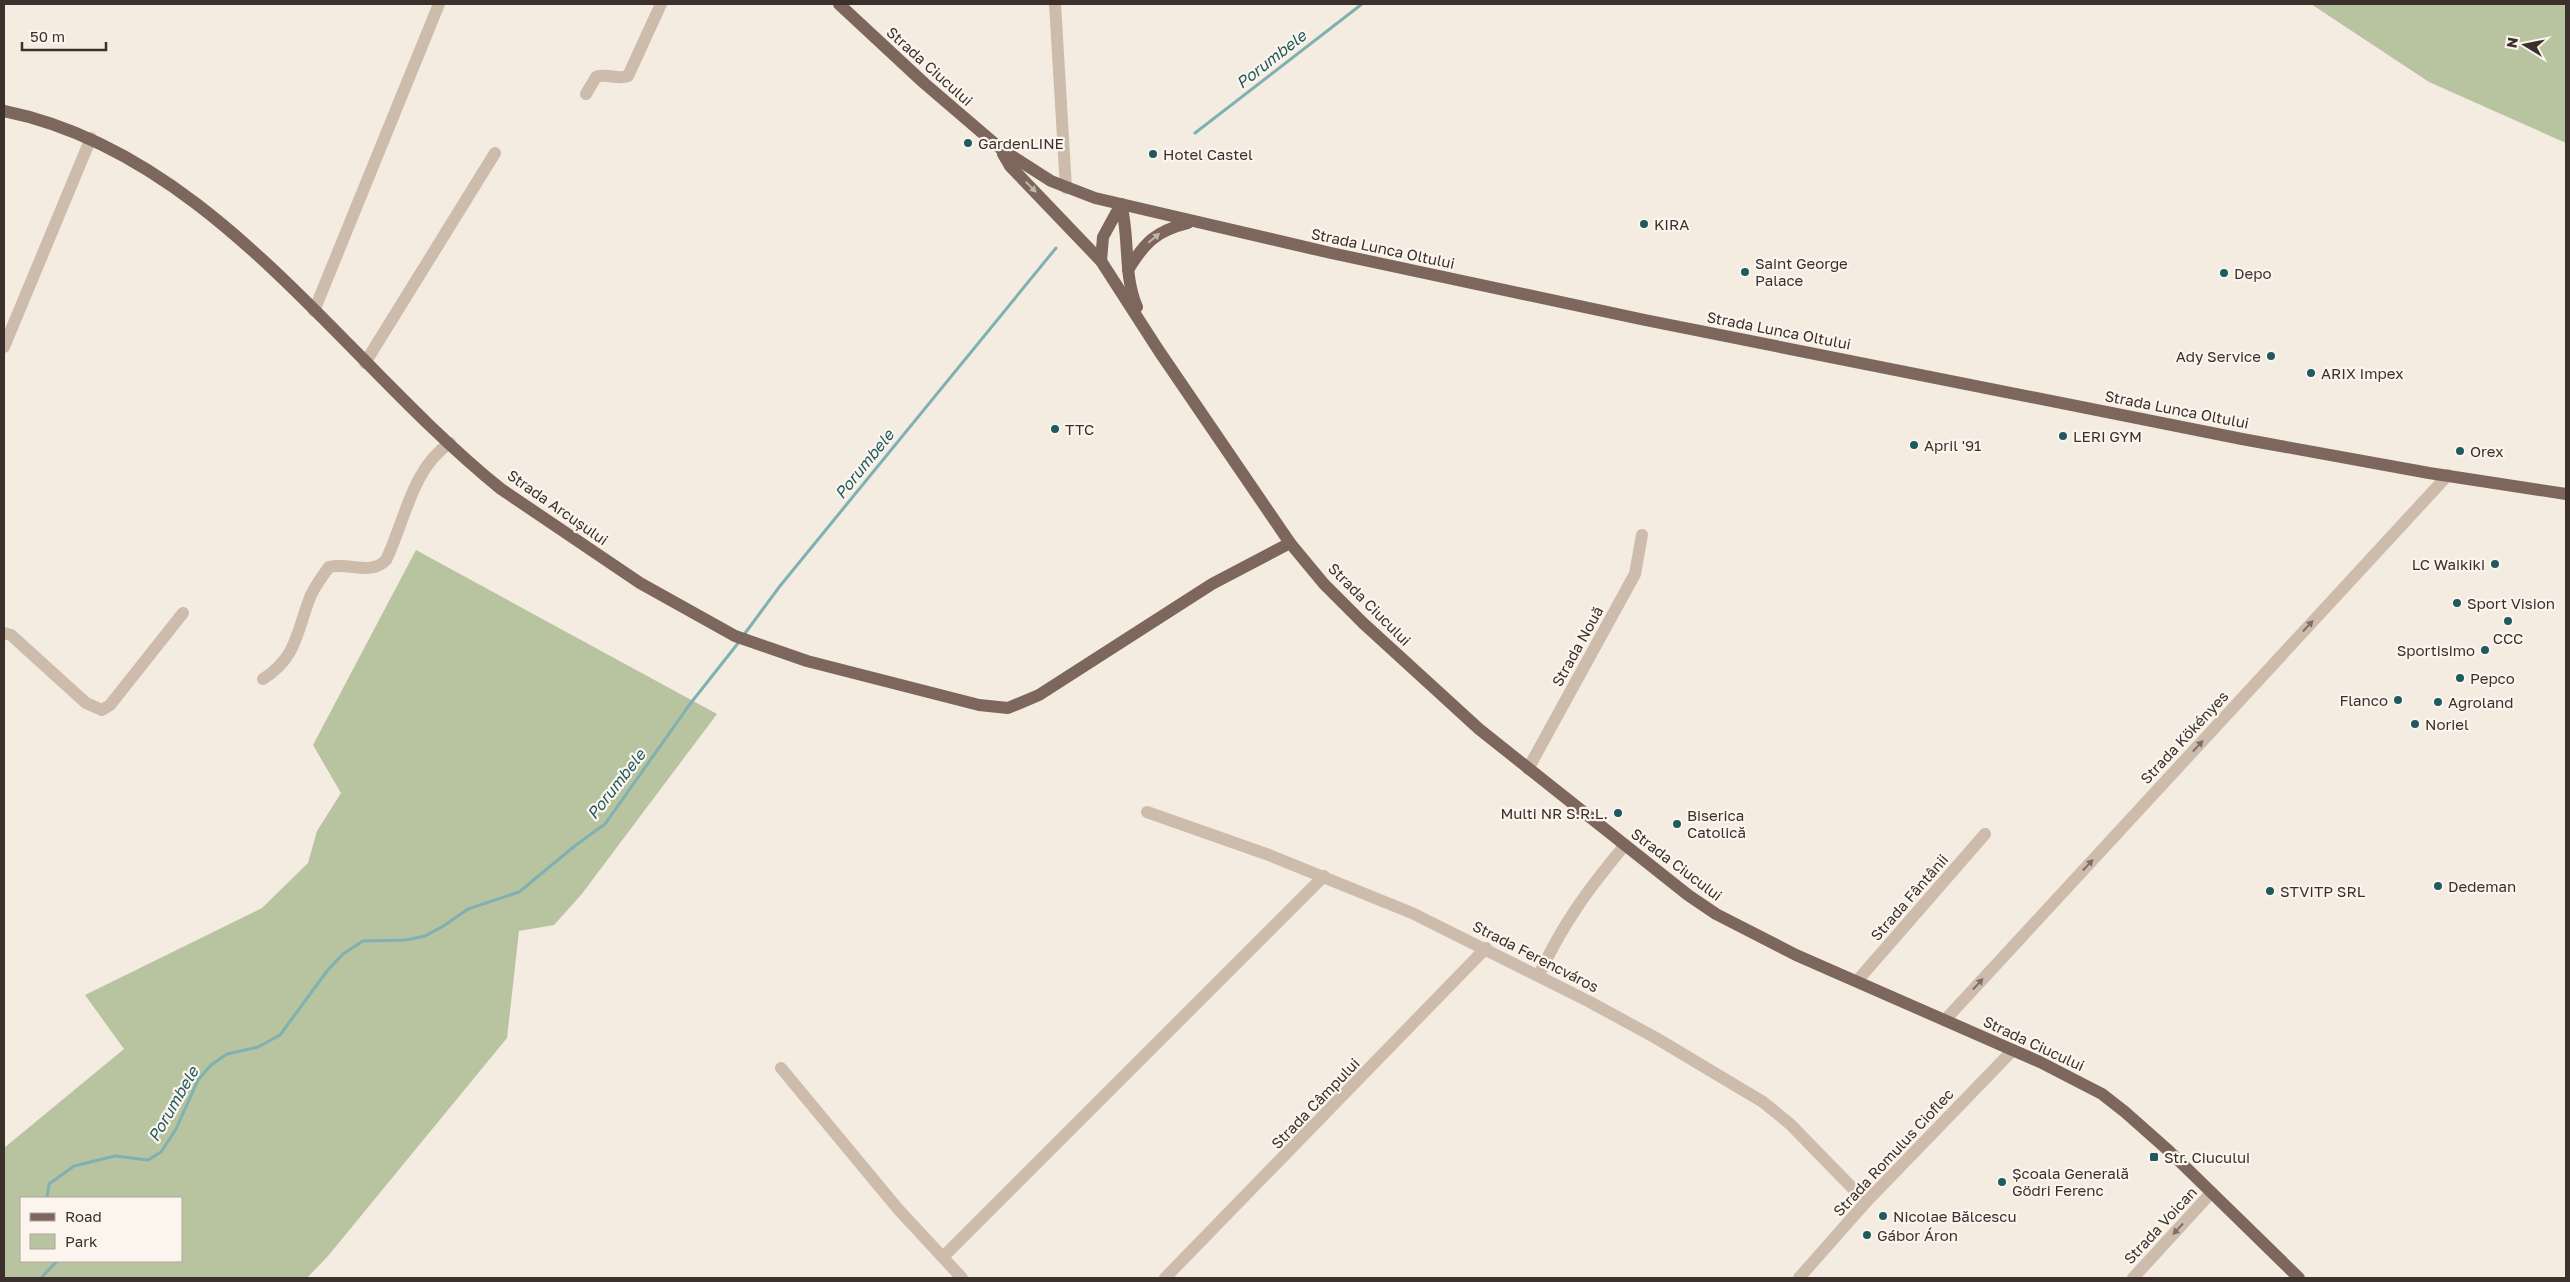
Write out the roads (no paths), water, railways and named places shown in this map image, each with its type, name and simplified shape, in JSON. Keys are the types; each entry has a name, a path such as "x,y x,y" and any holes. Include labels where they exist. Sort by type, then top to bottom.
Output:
{"main road":[{"name":"Strada Ciucului","path":"839,4 924,84 1001,150"},
{"name":"Strada Arcușului","path":"4,110 91,138 128,157 185,194 242,241 365,363 481,472 527,508 640,583 735,636 756,645 807,662 979,705 1008,708 1039,696 1212,584 1290,543"},
{"name":"Strada Lunca Oltului","path":"1001,150 1066,188 1191,222 1645,320 2186,428 2448,476 2566,494"},
{"path":"1001,150 1010,166 1101,261 1147,334"},
{"path":"1101,261 1103,237 1120,204"},
{"path":"1120,204 1127,241 1128,270 1132,297 1147,334"},
{"path":"1128,270 1139,252 1158,233 1191,222"},
{"name":"Strada Ciucului","path":"1147,334 1290,543 1324,584 1370,630 1445,699 1528,769 1716,914 1796,955 2012,1050 2087,1086 2112,1102 2169,1151 2299,1278"}],"street":[{"path":"314,311 439,4"},
{"path":"586,94 596,77 601,75 622,78 628,76 662,4"},
{"path":"1055,4 1066,188"},
{"path":"4,347 91,138"},
{"path":"365,363 495,153"},
{"path":"263,680 278,670 288,659 296,641 309,598 329,567 340,564 370,568 380,566 386,560 425,468 436,452 450,443"},
{"name":"Strada Kökényes","path":"1945,1020 2448,476"},
{"name":"Strada Nouă","path":"1528,769 1635,574 1642,535"},
{"path":"4,633 11,636 86,703 102,710 110,705 183,613"},
{"name":"Strada Ferencváros","path":"1147,812 1324,876 1418,916 1539,975 1656,1038 1763,1102 1790,1124 1866,1202"},
{"name":"Strada Fântânii","path":"1857,981 1985,834"},
{"path":"1539,975 1564,924 1584,895 1625,845"},
{"path":"943,1258 1324,876"},
{"name":"Strada Câmpului","path":"1165,1278 1486,948"},
{"name":"Strada Romulus Cioflec","path":"1799,1278 1866,1202 2012,1050"},
{"path":"781,1068 898,1209 962,1278"},
{"name":"Strada Voican","path":"2133,1278 2211,1193"}],"waterway":[{"name":"Porumbele","path":"1195,133 1362,4"},
{"name":"Porumbele","path":"743,636 780,586 1056,248"},
{"name":"Porumbele","path":"47,1197 49,1184 74,1166 115,1156 148,1160 161,1152 176,1129 198,1080 211,1065 227,1054 258,1047 280,1035 327,971 343,954 363,941 406,940 425,936 468,909 519,892 576,845 605,824 690,704 739,642"},
{"name":"Porumbele","path":"41,1278 56,1262"}],"place":[{"name":"GardenLINE","path":"968,143"},
{"name":"Hotel Castel","path":"1153,154"},
{"name":"KIRA","path":"1644,224"},
{"name":"Saint George Palace","path":"1745,272"},
{"name":"Depo","path":"2224,273"},
{"name":"Ady Service","path":"2271,356"},
{"name":"ARIX Impex","path":"2311,373"},
{"name":"TTC","path":"1055,429"},
{"name":"LERI GYM","path":"2063,436"},
{"name":"April '91","path":"1914,445"},
{"name":"Orex","path":"2460,451"},
{"name":"LC Waikiki","path":"2495,564"},
{"name":"Sport Vision","path":"2457,603"},
{"name":"CCC","path":"2508,621"},
{"name":"Sportisimo","path":"2485,650"},
{"name":"Pepco","path":"2460,678"},
{"name":"Flanco","path":"2398,700"},
{"name":"Agroland","path":"2438,702"},
{"name":"Noriel","path":"2415,724"},
{"name":"Multi NR S.R.L.","path":"1618,813"},
{"name":"Biserica Catolică","path":"1677,824"},
{"name":"Dedeman","path":"2438,886"},
{"name":"STVITP SRL","path":"2270,891"},
{"name":"Str. Ciucului","path":"2154,1157"},
{"name":"Școala Generală Gödri Ferenc","path":"2002,1182"},
{"name":"Nicolae Bălcescu","path":"1883,1216"},
{"name":"Gábor Áron","path":"1867,1235"}]}
